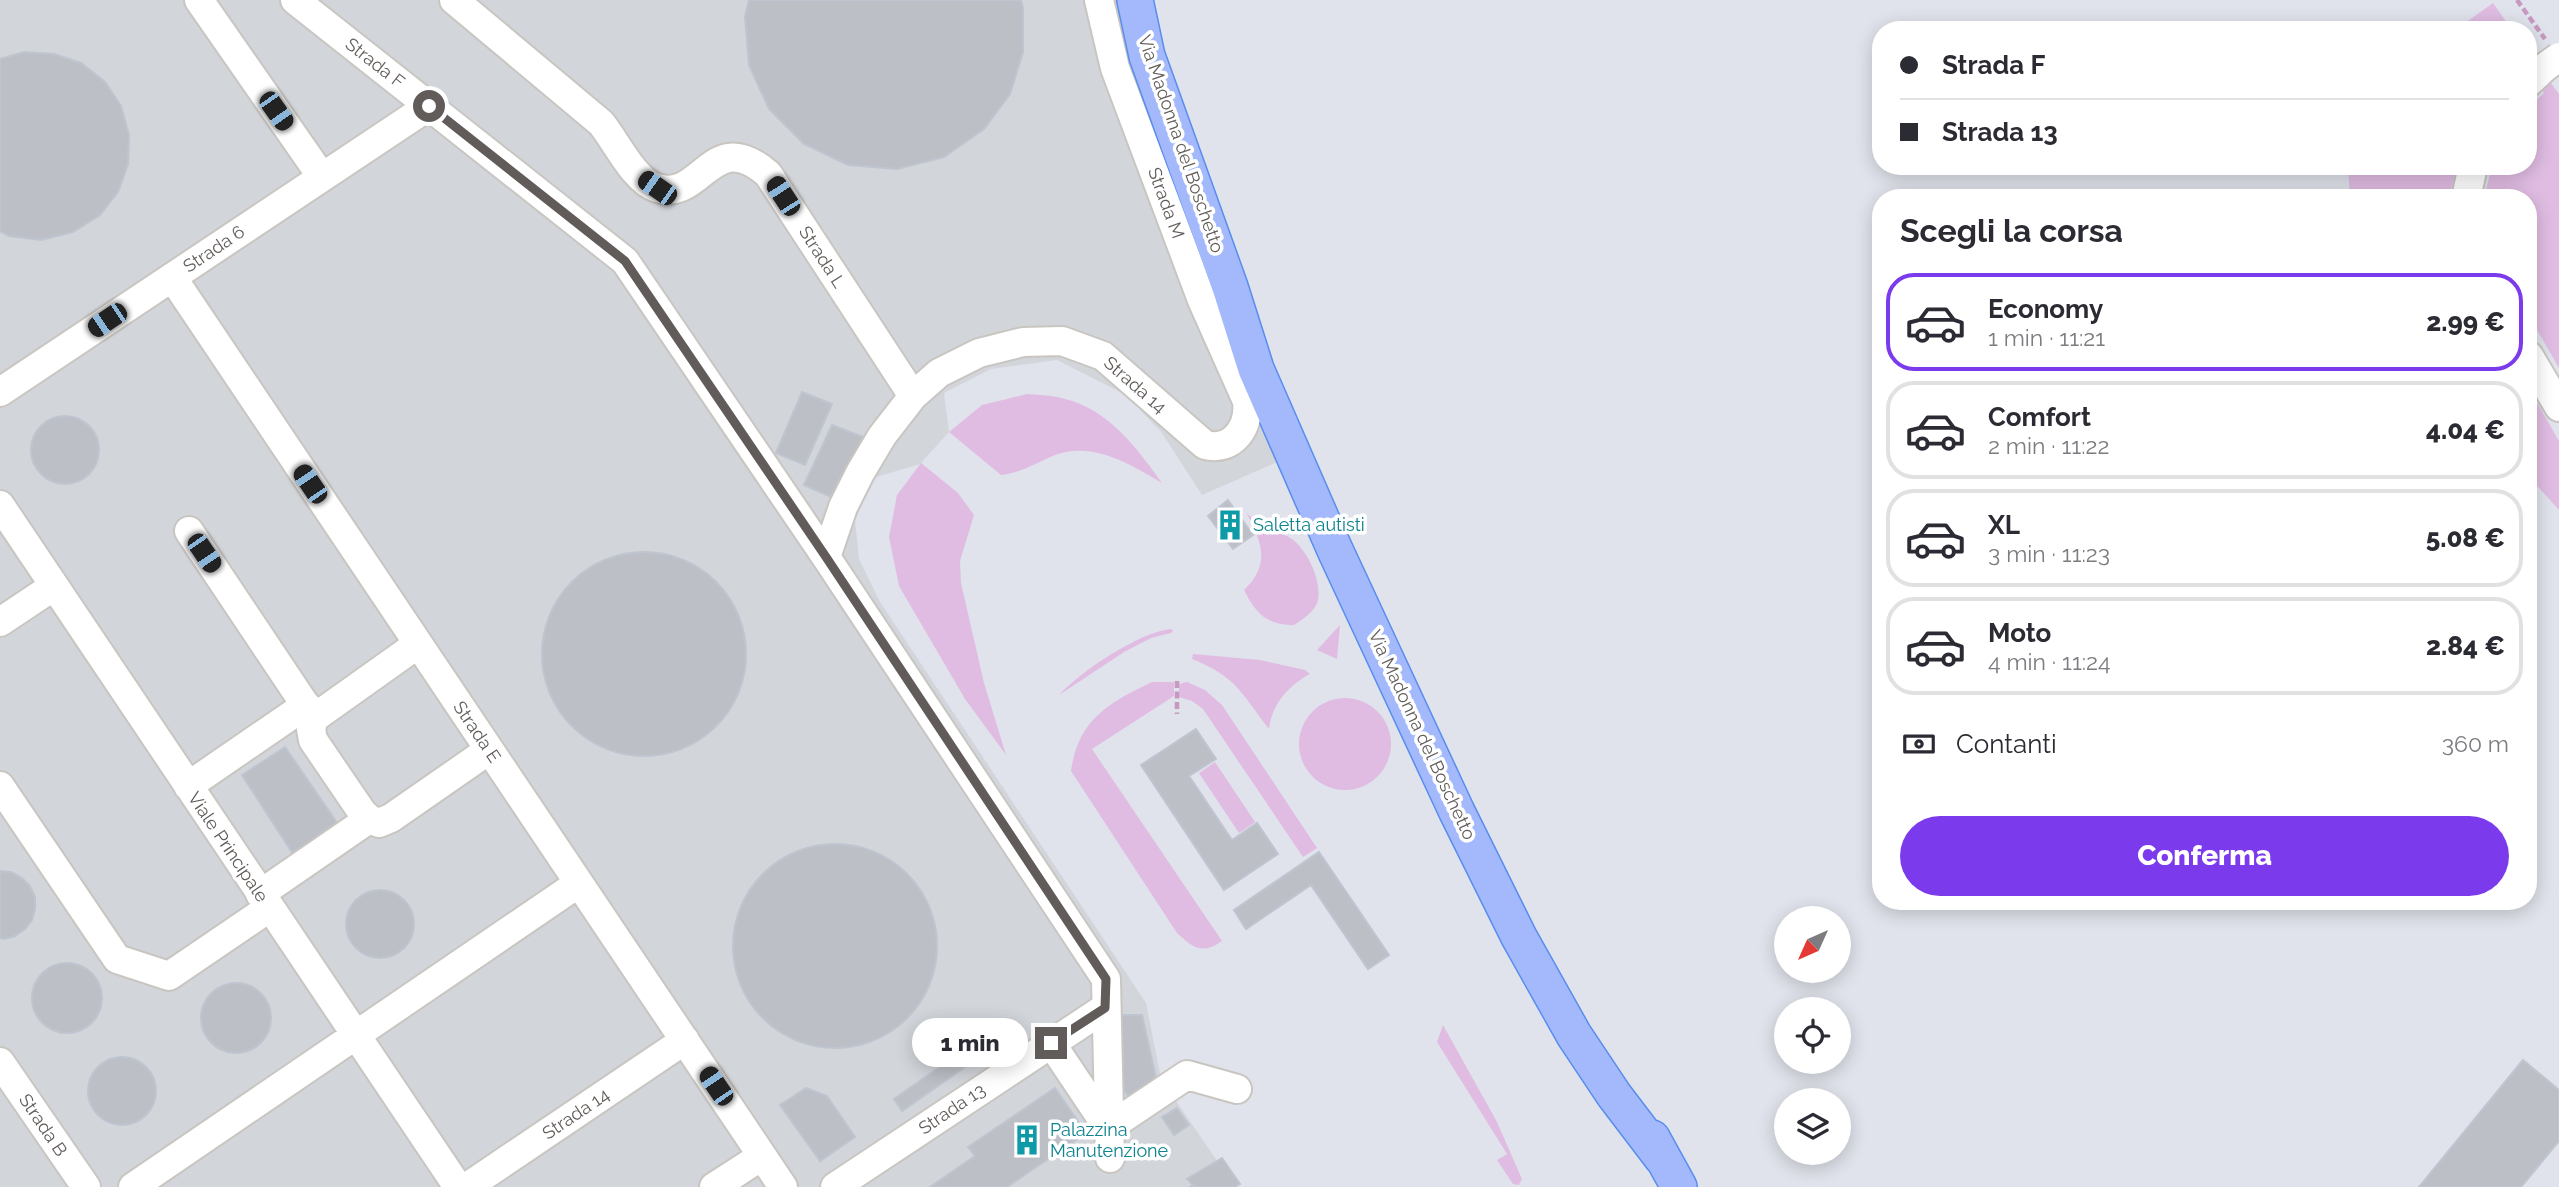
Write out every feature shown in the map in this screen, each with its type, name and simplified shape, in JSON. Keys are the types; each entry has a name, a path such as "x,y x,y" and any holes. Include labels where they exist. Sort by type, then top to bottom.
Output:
{"main road":[{"name":"Via Madonna del Boschetto","path":"1135,0 1147,56 1230,287 1279,375 1549,954 1671,1173"}],"street":[{"path":"199,0 322,177"},
{"name":"Strada F","path":"295,0 625,261 826,557 1106,979 1110,1158"},
{"name":"Strada L","path":"454,0 601,122 628,163 657,188 673,188 687,184 728,157 741,157 756,163 768,174 913,396"},
{"name":"Strada M","path":"1099,0 1120,81 1202,300 1247,401"},
{"name":"Strada 6","path":"0,392 429,106"},
{"name":"Strada E","path":"172,277 783,1187"},
{"name":"Strada 14","path":"826,557 843,507 860,473 913,396 939,373 979,353 1023,342 1062,341 1103,356 1205,445 1214,447 1222,446 1242,431 1249,416 1247,401"},
{"path":"2537,370 2559,407"},
{"name":"Viale Principale","path":"0,505 458,1187"},
{"path":"189,531 310,712 313,740 369,819 379,823 391,818 489,750"},
{"path":"0,622 54,586"},
{"path":"188,786 418,644"},
{"path":"0,786 117,958 169,976 369,819"},
{"path":"133,1187 579,883"},
{"name":"Strada 13","path":"835,1187 1105,1008"},
{"name":"Strada 14","path":"467,1187 685,1040"},
{"path":"1051,1043 1108,1128 1187,1075 1237,1089"},
{"name":"Strada B","path":"0,1062 86,1187"},
{"path":"714,1187 762,1156"}],"path":[{"path":"2517,0 2527,21"},
{"path":"2537,44 2546,64"},
{"path":"1177,681 1177,714"}],"shaded area":[{"path":"0,0 1117,0 1130,63 1214,293 1284,459 1202,495 1162,433 1126,395 1057,360 991,369 944,393 949,432 920,464 873,478 855,520 859,559 880,602 1146,1003 1161,1079 1235,1187 0,1187"},
{"path":"2493,3 2506,21 2468,21"},
{"path":"2537,64 2559,94 2559,368 2537,330 2537,189 2486,189 2490,175 2537,175 2537,100 2544,93 2537,83"},
{"path":"2349,175 2455,175 2451,189 2349,189"},
{"path":"1027,394 1060,398 1081,404 1095,412 1121,432 1162,483 1113,457 1086,451 1058,454 1001,475 949,432 982,405"},
{"path":"2537,403 2559,441 2559,510 2537,486"},
{"path":"921,463 958,493 974,515 960,561 961,583 984,683 1006,755 965,699 899,586 889,537 897,495"},
{"path":"1246,512 1262,526 1294,541 1312,565 1318,585 1317,603 1310,613 1294,625 1276,623 1263,616 1253,606 1244,590 1258,571 1261,562 1260,543"},
{"path":"1340,625 1337,659 1317,650"},
{"path":"1171,629 1171,633 1151,638 1124,652 1059,695 1111,654 1143,637"},
{"path":"1193,654 1260,660 1305,670 1310,674 1282,697 1269,729 1237,687 1219,672 1192,659"},
{"path":"1152,682 1174,682 1174,696 1092,749 1222,941 1209,948 1193,946 1177,933 1071,771 1080,739 1098,715"},
{"path":"1187,682 1205,690 1222,705 1317,848 1303,857 1203,709 1192,701 1179,697 1179,684"},
{"path":"1345,698 1363,701 1378,711 1388,726 1391,744 1388,762 1378,777 1363,787 1345,790 1327,787 1312,777 1302,762 1299,744 1302,726 1312,711 1327,701"},
{"path":"1215,762 1255,822 1239,833 1199,773"},
{"path":"1443,1025 1497,1122 1522,1179 1519,1185 1513,1184 1497,1160 1507,1154 1437,1042"}],"building":[{"path":"749,0 1021,0 1023,52 1010,94 984,129 944,157 897,169 848,165 804,144 769,109 749,65 745,16"},
{"path":"24,52 54,54 81,63 105,82 121,106 129,135 128,164 118,192 100,215 73,232 41,240 9,236 0,231 0,59"},
{"path":"802,392 832,404 805,465 776,453"},
{"path":"65,416 78,419 89,426 96,437 99,450 96,463 89,474 78,481 65,484 52,481 41,474 34,463 31,450 34,437 41,426 52,419"},
{"path":"832,425 863,437 836,499 804,485"},
{"name":"Saletta autisti","path":"1228,500 1253,535 1233,549 1208,516"},
{"path":"644,552 683,560 701,569 716,582 729,597 738,615 746,654 738,693 729,711 716,726 701,739 683,748 644,756 605,748 587,739 572,726 559,711 550,693 542,654 550,615 559,597 572,582 587,569 605,560"},
{"path":"1196,729 1216,759 1189,776 1232,840 1257,823 1278,854 1224,890 1141,765"},
{"path":"285,747 342,830 297,860 242,775"},
{"path":"835,844 874,852 892,861 907,874 920,889 929,907 937,946 929,985 920,1003 907,1018 892,1031 874,1040 835,1048 796,1040 778,1031 763,1018 750,1003 741,985 733,946 741,907 750,889 763,874 778,861 796,852"},
{"path":"1319,852 1389,955 1368,969 1311,885 1246,929 1234,910"},
{"path":"0,871 11,872 22,878 35,897 32,920 15,936 4,939 0,938"},
{"path":"380,890 393,893 404,900 411,911 414,924 411,937 404,948 393,955 380,958 367,955 356,948 349,937 346,924 349,911 356,900 367,893"},
{"path":"67,963 92,973 102,998 92,1023 67,1033 42,1023 32,998 42,973"},
{"path":"236,983 261,993 271,1018 261,1043 236,1053 211,1043 201,1018 211,993"},
{"path":"1117,1015 1142,1015 1156,1078 1128,1096 1118,1083"},
{"path":"990,1032 998,1044 902,1111 894,1099"},
{"path":"122,1057 135,1060 146,1067 153,1078 156,1091 153,1104 146,1115 135,1122 122,1125 109,1122 98,1115 91,1104 88,1091 91,1078 98,1067 109,1060"},
{"path":"2523,1060 2559,1090 2559,1141 2521,1187 2419,1187"},
{"path":"806,1088 827,1096 855,1137 820,1161 780,1105"},
{"name":"Palazzina Manutenzione","path":"1055,1088 1086,1133 1007,1187 930,1187 975,1156 968,1147"},
{"path":"1177,1108 1189,1125 1174,1135 1162,1117"},
{"path":"1222,1158 1240,1184 1235,1187 1190,1187 1193,1185 1187,1179"}],"place":[{"name":"Saletta autisti","path":"1230,525"},
{"name":"Palazzina Manutenzione","path":"1027,1140"}],"route":[{"path":"429,106 625,261 826,557 1106,979 1105,1008 1051,1043"}]}
